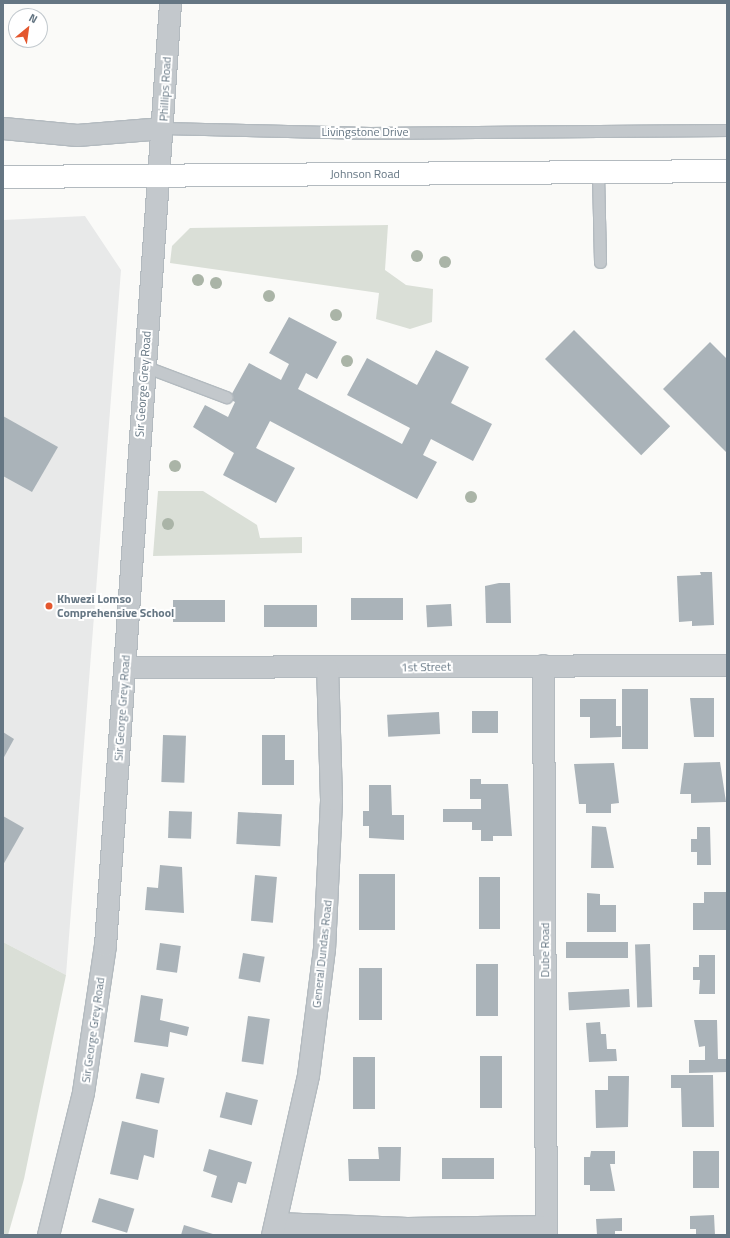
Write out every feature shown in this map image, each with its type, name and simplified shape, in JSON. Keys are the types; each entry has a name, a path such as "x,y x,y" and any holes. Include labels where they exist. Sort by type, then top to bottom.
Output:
{"street":[{"name":"Phillips Road","path":"157,175 163,128 170,3"},
{"name":"Livingstone Drive","path":"3,128 78,135 163,128"},
{"name":"Johnson Road","path":"3,177 727,171"},
{"name":"Sir George Grey Road","path":"48,1235 70,1158 95,1025 105,945 125,667 157,175"},
{"name":"1st Street","path":"125,667 327,668 543,665 727,665"},
{"name":"Dube Road","path":"543,665 546,1230"},
{"name":"General Dundas Road","path":"274,1229 308,1076 324,949 331,799 327,668"},
{"path":"274,1229 407,1228 546,1230"}],"lane":[{"name":"Livingstone Drive","path":"163,128 362,132 727,130"},
{"path":"598,173 600,262"},
{"path":"144,366 226,397"}],"shaded area":[{"name":"Khwezi Lomso Comprehensive School","path":"85,216 121,270 66,975 3,942 3,220"},
{"path":"388,225 385,270 406,285 433,289 432,322 410,329 376,319 379,293 170,263 172,246 190,228"},
{"path":"158,491 203,491 257,525 260,538 302,537 302,553 153,556"},
{"path":"3,942 66,975 24,1179 8,1235 3,1235"}],"building":[{"path":"289,317 337,342 317,379 306,373 298,389 402,444 410,428 347,395 367,358 417,385 436,350 469,367 451,403 492,424 473,461 431,439 423,455 437,462 417,499 270,421 256,448 295,468 276,503 223,475 234,453 193,427 205,405 228,417 235,402 229,399 249,363 281,380 289,364 269,353"},
{"path":"574,330 670,426 641,455 545,359"},
{"path":"710,342 727,359 727,453 663,389"},
{"path":"3,416 58,447 32,492 3,476"},
{"path":"700,572 712,572 714,625 692,626 692,621 679,622 677,576 701,575"},
{"path":"499,583 510,583 511,623 486,623 485,586"},
{"path":"351,598 403,598 403,620 351,620"},
{"path":"173,600 225,600 225,622 173,622"},
{"path":"451,604 452,626 427,627 426,605"},
{"path":"264,605 317,605 317,627 264,627"},
{"path":"622,689 648,689 648,749 622,749"},
{"path":"690,698 714,698 714,737 694,737"},
{"path":"580,699 616,699 616,726 621,726 621,737 590,738 590,717 580,717"},
{"path":"472,711 498,711 498,733 472,733"},
{"path":"439,712 440,734 388,737 387,715"},
{"path":"3,732 14,739 3,759"},
{"path":"163,735 186,736 184,783 161,782"},
{"path":"262,735 285,735 285,760 294,760 294,785 262,785"},
{"path":"720,762 726,802 691,803 691,794 680,794 684,763"},
{"path":"614,763 619,803 611,804 611,813 586,813 586,804 579,804 574,764"},
{"path":"470,779 481,779 481,784 508,784 512,836 493,836 493,841 481,841 481,830 472,830 472,822 443,822 443,809 481,809 481,799 470,799"},
{"path":"369,785 391,785 392,815 404,815 404,840 369,838 369,826 363,826 363,811 369,811"},
{"path":"169,811 192,812 191,839 168,838"},
{"path":"238,812 282,814 280,846 236,844"},
{"path":"3,816 24,828 3,865"},
{"path":"592,826 606,827 614,868 591,868"},
{"path":"697,827 710,827 711,865 697,865 697,852 691,852 691,839 697,839"},
{"path":"160,865 182,867 184,913 145,910 147,887 158,888"},
{"path":"359,874 395,874 395,930 359,930"},
{"path":"255,875 277,877 273,923 251,921"},
{"path":"479,877 500,877 500,929 479,929"},
{"path":"704,892 727,892 727,930 693,930 693,903 704,903"},
{"path":"587,893 600,894 600,905 616,905 616,932 587,932"},
{"path":"566,942 628,942 628,958 566,958"},
{"path":"160,943 181,946 177,973 156,970"},
{"path":"650,944 652,1007 637,1007 635,945"},
{"path":"243,953 265,957 260,982 238,979"},
{"path":"699,955 715,955 715,994 699,994 700,980 693,980 693,967 699,967"},
{"path":"476,964 498,964 498,1016 476,1016"},
{"path":"359,968 382,968 382,1020 359,1020"},
{"path":"629,989 630,1007 569,1010 568,992"},
{"path":"141,995 163,999 160,1020 189,1027 187,1036 170,1032 168,1047 134,1042"},
{"path":"248,1016 270,1019 263,1065 242,1062"},
{"path":"694,1020 717,1020 718,1059 727,1059 727,1072 689,1073 689,1060 705,1060 705,1046 699,1047"},
{"path":"600,1022 601,1034 606,1034 607,1049 616,1049 617,1061 589,1062 586,1023"},
{"path":"480,1056 502,1056 502,1108 480,1108"},
{"path":"353,1057 375,1057 375,1109 353,1109"},
{"path":"141,1073 164,1078 159,1103 136,1098"},
{"path":"671,1075 713,1075 714,1127 682,1127 681,1088 671,1088"},
{"path":"608,1076 629,1076 628,1127 596,1128 595,1090 608,1090"},
{"path":"226,1092 258,1100 252,1125 220,1117"},
{"path":"122,1121 158,1130 154,1158 144,1155 138,1180 110,1174"},
{"path":"378,1147 401,1147 400,1181 349,1181 348,1159 379,1159"},
{"path":"209,1149 252,1162 246,1184 238,1182 232,1203 211,1197 217,1176 203,1171"},
{"path":"591,1151 615,1151 615,1164 610,1164 615,1191 590,1191 590,1185 584,1185 584,1157 590,1157"},
{"path":"693,1151 719,1151 719,1188 693,1188"},
{"path":"442,1158 494,1158 494,1179 442,1179"},
{"path":"99,1198 134,1209 127,1233 92,1222"},
{"path":"714,1215 715,1235 696,1235 696,1229 690,1229 690,1216"},
{"path":"622,1218 622,1231 615,1231 615,1235 597,1235 596,1219"},
{"path":"184,1225 216,1235 181,1235"}],"place":[{"name":"Khwezi Lomso Comprehensive School","path":"49,606"}]}
